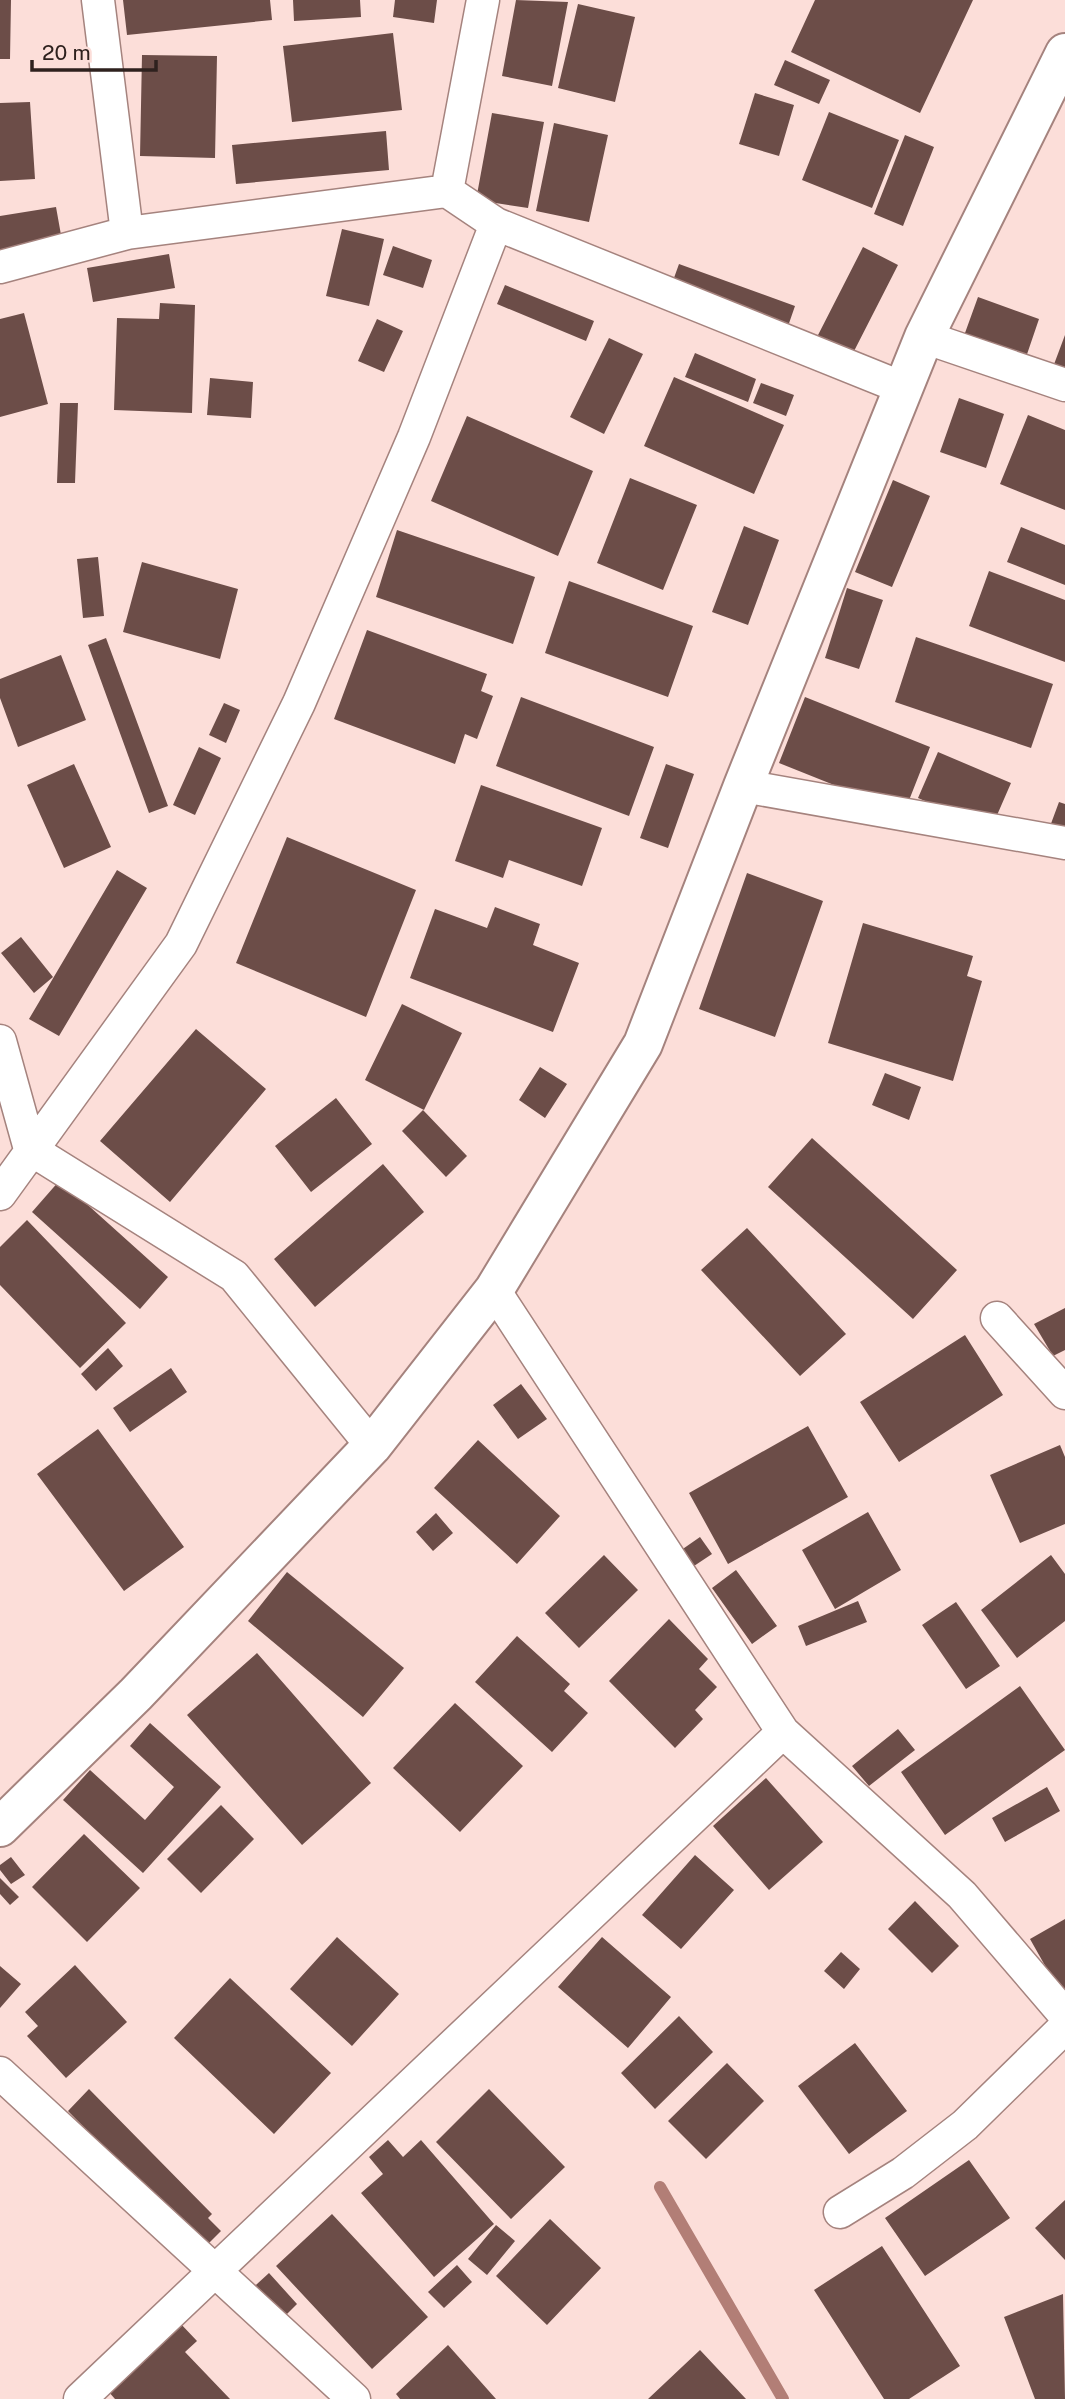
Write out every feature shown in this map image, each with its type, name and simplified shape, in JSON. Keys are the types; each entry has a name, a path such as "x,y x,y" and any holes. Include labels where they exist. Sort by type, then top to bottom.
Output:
{"street":[{"path":"98,0 127,233"},
{"path":"447,191 483,0"},
{"path":"0,1827 136,1694 372,1446 494,1290 643,1044 743,786 924,337 1065,52"},
{"path":"0,267 127,233 447,191 496,224 903,388"},
{"path":"0,1194 181,944 299,703 414,437 496,224"},
{"path":"924,337 1065,385"},
{"path":"743,786 1065,843"},
{"path":"0,1041 30,1149 234,1276 372,1446"},
{"path":"494,1290 783,1732 962,1895 1065,2015"},
{"path":"997,1318 1065,1393"},
{"path":"80,2399 783,1732"},
{"path":"840,2212 903,2173 965,2125 1065,2027"},
{"path":"0,2073 354,2399"}],"building":[{"path":"0,0 11,0 10,59 0,59"},
{"path":"123,0 270,0 272,20 127,35"},
{"path":"293,0 360,0 361,17 294,21"},
{"path":"395,0 437,0 434,23 393,17"},
{"path":"516,0 568,2 552,86 502,76"},
{"path":"815,0 973,0 920,113 791,52"},
{"path":"578,4 635,17 615,102 558,88"},
{"path":"393,33 402,110 292,122 283,46"},
{"path":"142,55 217,56 215,158 140,156"},
{"path":"785,60 830,80 819,104 774,85"},
{"path":"755,93 794,105 779,156 739,144"},
{"path":"30,102 35,179 0,181 0,103"},
{"path":"829,112 899,140 872,208 802,180"},
{"path":"492,113 544,122 528,208 476,200"},
{"path":"554,123 608,135 589,222 536,211"},
{"path":"386,131 389,170 236,184 232,145"},
{"path":"905,135 934,147 903,226 874,214"},
{"path":"56,207 63,246 0,256 0,216"},
{"path":"342,229 384,239 369,306 326,296"},
{"path":"393,246 432,260 423,288 383,275"},
{"path":"863,247 898,265 851,357 816,339"},
{"path":"169,254 175,288 93,302 87,268"},
{"path":"679,264 795,306 786,332 670,289"},
{"path":"505,285 594,321 586,341 497,304"},
{"path":"978,297 1039,319 1023,366 961,344"},
{"path":"160,303 195,305 192,413 114,410 117,318 159,319"},
{"path":"24,313 48,404 0,417 0,319"},
{"path":"377,319 403,331 384,372 358,361"},
{"path":"1065,335 1065,381 1050,375"},
{"path":"609,338 643,354 604,434 570,417"},
{"path":"695,353 756,379 748,402 685,377"},
{"path":"674,377 784,425 754,494 644,446"},
{"path":"210,378 253,382 251,418 207,415"},
{"path":"761,383 794,395 786,416 753,403"},
{"path":"959,398 1004,414 986,468 940,452"},
{"path":"60,403 78,403 75,483 57,483"},
{"path":"1028,415 1065,430 1065,510 1000,484"},
{"path":"467,416 593,471 558,556 431,501"},
{"path":"630,478 697,505 663,590 597,563"},
{"path":"893,480 930,496 892,587 855,572"},
{"path":"744,526 779,540 748,625 712,612"},
{"path":"1021,527 1065,545 1065,585 1007,562"},
{"path":"397,530 535,577 513,644 376,597"},
{"path":"98,557 104,616 83,618 77,559"},
{"path":"142,562 238,589 220,659 123,632"},
{"path":"989,571 1065,600 1065,662 969,626"},
{"path":"569,581 693,626 668,697 545,653"},
{"path":"847,588 883,600 859,669 825,658"},
{"path":"367,630 487,674 481,691 493,696 477,739 465,734 455,764 334,719"},
{"path":"916,637 1053,684 1031,748 895,702"},
{"path":"106,638 168,806 149,813 88,645"},
{"path":"61,655 86,720 18,747 0,698 0,679"},
{"path":"521,697 654,747 629,816 496,766"},
{"path":"805,697 930,747 904,813 779,763"},
{"path":"224,703 240,710 226,743 209,735"},
{"path":"199,747 221,758 195,815 173,805"},
{"path":"938,752 1011,783 991,829 918,798"},
{"path":"74,764 111,847 64,868 27,785"},
{"path":"666,764 694,774 668,848 640,838"},
{"path":"481,785 602,828 582,886 509,860 503,878 455,861"},
{"path":"1059,802 1065,804 1065,835 1049,829"},
{"path":"287,837 416,890 366,1017 236,963"},
{"path":"117,870 147,888 59,1036 29,1019"},
{"path":"747,873 823,901 775,1037 699,1009"},
{"path":"495,907 540,924 533,945 579,963 553,1032 410,978 435,909 487,928"},
{"path":"863,923 973,956 967,976 982,981 953,1081 828,1043"},
{"path":"21,937 53,977 34,993 1,953"},
{"path":"402,1004 462,1033 424,1110 365,1080"},
{"path":"196,1029 266,1089 170,1202 100,1141"},
{"path":"540,1067 567,1084 545,1118 519,1100"},
{"path":"885,1073 921,1087 909,1120 872,1105"},
{"path":"336,1098 372,1144 311,1192 275,1146"},
{"path":"423,1110 467,1156 446,1177 402,1131"},
{"path":"812,1138 957,1270 913,1319 768,1187"},
{"path":"383,1164 424,1212 315,1307 274,1259"},
{"path":"60,1180 168,1277 140,1309 32,1212"},
{"path":"27,1220 126,1323 80,1368 0,1285 0,1247"},
{"path":"747,1228 846,1334 800,1376 701,1270"},
{"path":"1065,1308 1065,1350 1053,1356 1034,1324"},
{"path":"965,1335 1003,1395 899,1462 860,1402"},
{"path":"108,1348 123,1366 96,1391 81,1374"},
{"path":"171,1368 187,1392 130,1432 113,1408"},
{"path":"521,1384 547,1419 518,1439 493,1405"},
{"path":"808,1426 848,1497 728,1564 689,1493"},
{"path":"98,1429 184,1547 124,1591 37,1474"},
{"path":"478,1440 560,1516 517,1564 434,1488"},
{"path":"1060,1445 1065,1457 1065,1524 1020,1543 990,1475"},
{"path":"868,1512 901,1570 835,1609 802,1550"},
{"path":"436,1513 453,1533 433,1551 416,1532"},
{"path":"700,1537 712,1554 688,1570 677,1553"},
{"path":"604,1555 638,1590 579,1648 545,1613"},
{"path":"1051,1555 1065,1574 1065,1621 1017,1658 981,1610"},
{"path":"736,1570 777,1626 752,1644 712,1588"},
{"path":"287,1572 404,1668 363,1717 248,1621"},
{"path":"858,1601 867,1622 806,1646 798,1626"},
{"path":"956,1602 1000,1666 966,1689 922,1625"},
{"path":"669,1619 708,1659 699,1669 717,1687 695,1710 703,1719 675,1748 609,1681"},
{"path":"517,1636 570,1684 564,1691 588,1713 552,1752 475,1682"},
{"path":"257,1653 371,1783 302,1845 187,1715"},
{"path":"1020,1686 1065,1750 945,1835 901,1772"},
{"path":"455,1703 523,1766 460,1832 393,1768"},
{"path":"150,1723 221,1787 143,1873 63,1800 90,1770 145,1820 174,1787 130,1746"},
{"path":"898,1729 915,1750 869,1786 852,1766"},
{"path":"766,1778 823,1842 769,1890 713,1826"},
{"path":"1047,1787 1060,1811 1005,1842 992,1818"},
{"path":"221,1805 254,1839 201,1893 167,1859"},
{"path":"84,1834 140,1888 87,1942 32,1887"},
{"path":"695,1855 734,1890 681,1949 642,1915"},
{"path":"11,1857 25,1875 11,1884 0,1870 0,1865"},
{"path":"0,1878 19,1897 10,1905 0,1894"},
{"path":"915,1901 959,1946 932,1973 888,1929"},
{"path":"1065,1919 1065,2001 1030,1939"},
{"path":"337,1937 399,1994 352,2046 290,1989"},
{"path":"602,1937 671,1997 628,2048 558,1987"},
{"path":"841,1952 860,1969 844,1989 824,1971"},
{"path":"75,1965 127,2022 66,2078 27,2036 38,2026 25,2012"},
{"path":"0,1966 21,1984 0,2008"},
{"path":"230,1978 331,2073 274,2134 174,2038"},
{"path":"679,2016 713,2052 655,2109 621,2073"},
{"path":"855,2043 907,2111 849,2154 798,2086"},
{"path":"727,2063 764,2101 706,2159 668,2121"},
{"path":"89,2089 212,2214 208,2218 221,2231 203,2249 68,2111"},
{"path":"489,2089 565,2167 511,2219 436,2142"},
{"path":"388,2140 403,2157 421,2140 494,2224 434,2277 361,2193 383,2174 369,2157"},
{"path":"969,2160 1010,2218 925,2276 885,2218"},
{"path":"1065,2200 1065,2260 1035,2228"},
{"path":"332,2214 428,2317 372,2369 276,2266"},
{"path":"550,2219 601,2268 547,2325 496,2276"},
{"path":"496,2225 515,2241 487,2275 468,2259"},
{"path":"882,2246 960,2366 909,2399 884,2399 814,2290"},
{"path":"457,2265 472,2282 444,2308 428,2292"},
{"path":"269,2273 297,2304 276,2325 247,2293"},
{"path":"1063,2294 1065,2399 1035,2399 1004,2317"},
{"path":"179,2322 197,2341 185,2352 230,2399 115,2399 108,2391"},
{"path":"448,2345 496,2399 400,2399 396,2394"},
{"path":"700,2350 746,2399 648,2399"}],"waterway":[{"path":"660,2187 783,2399"}]}
